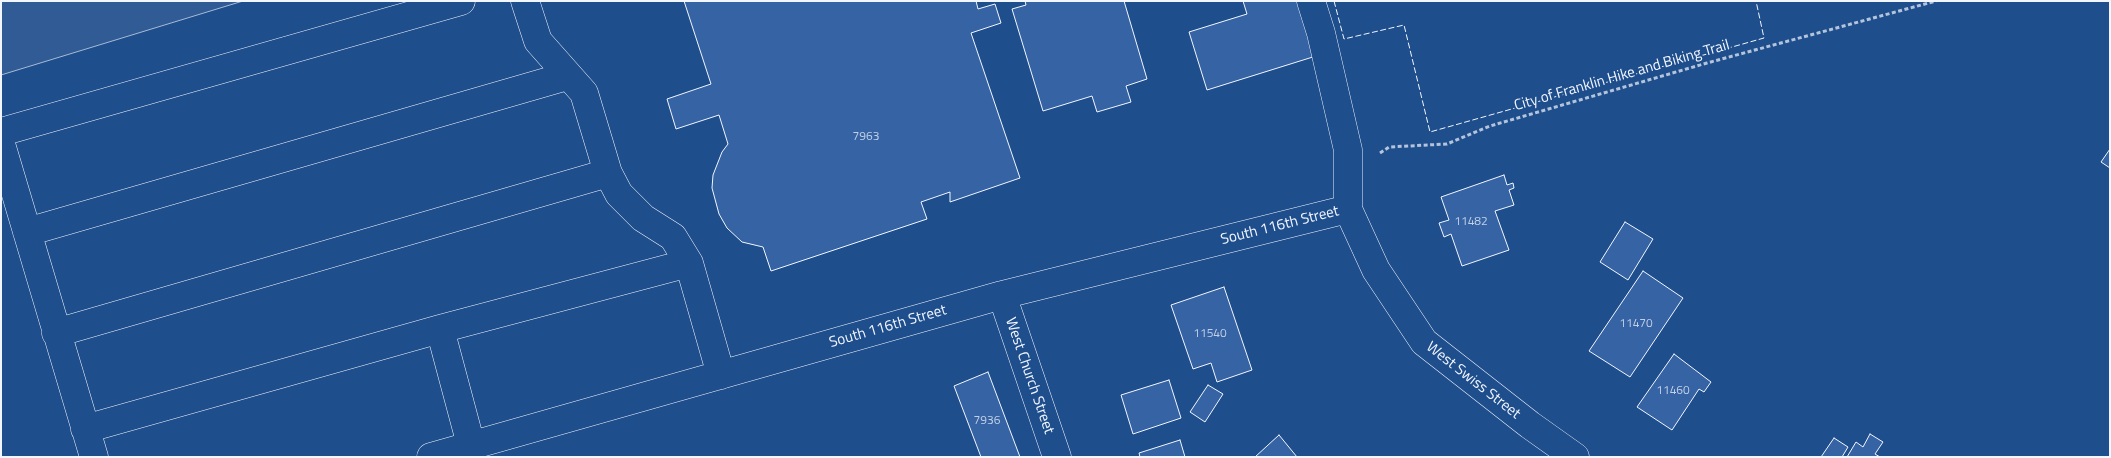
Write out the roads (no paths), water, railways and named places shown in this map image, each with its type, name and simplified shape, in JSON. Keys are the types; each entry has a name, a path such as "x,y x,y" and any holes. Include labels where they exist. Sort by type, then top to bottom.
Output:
{"street":[{"path":"1,132 461,1"},
{"path":"525,1 538,41 584,93 608,173 619,194 643,218 673,237 689,263 721,375"},
{"path":"1311,1 1321,33 1348,150 1348,209"},
{"path":"27,232 567,76"},
{"path":"1,144 94,457"},
{"path":"56,333 608,173"},
{"name":"South 116th Street","path":"431,457 1002,295 1348,209"},
{"name":"West Swiss Street","path":"1348,209 1376,270 1424,342 1530,425 1575,457"},
{"path":"85,429 440,328 689,263"},
{"name":"West Church Street","path":"1002,295 1057,457"},
{"path":"440,328 471,445"}]}
